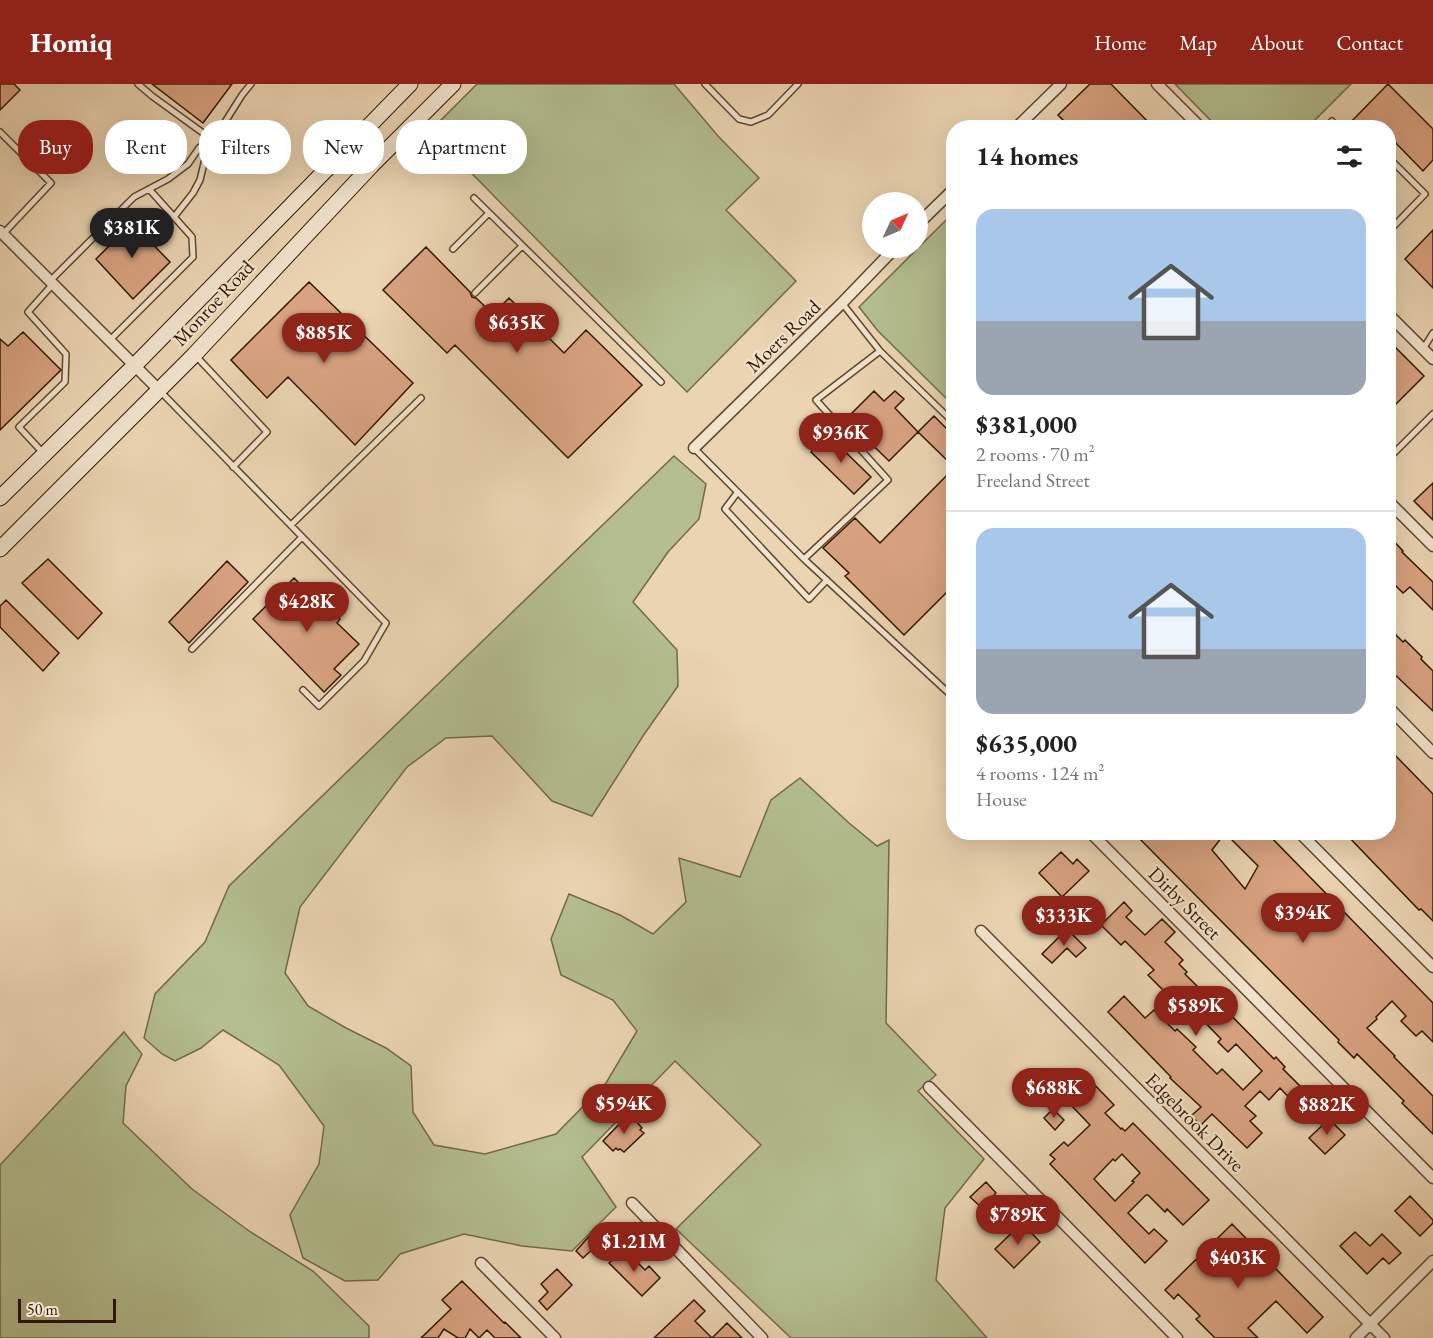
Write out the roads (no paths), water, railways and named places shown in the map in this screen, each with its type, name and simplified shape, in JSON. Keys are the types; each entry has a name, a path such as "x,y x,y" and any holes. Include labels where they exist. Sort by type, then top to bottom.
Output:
{"main road":[{"name":"Monroe Road","path":"374,120 410,84"},
{"name":"Monroe Road","path":"384,153 453,84"},
{"name":"Monroe Road","path":"0,498 134,366 321,174"},
{"name":"Monroe Road","path":"0,547 194,355 364,174"}],"street":[{"path":"1024,120 1061,84"},
{"path":"1157,84 1193,120"},
{"path":"928,214 946,197"},
{"path":"1,232 159,390"},
{"name":"Moers Road","path":"694,448 885,258"},
{"path":"1396,325 1433,359"},
{"path":"1396,509 1433,546"},
{"path":"1396,715 1433,753"},
{"name":"Dirby Street","path":"1098,840 1433,1178"},
{"path":"1307,840 1433,967"},
{"name":"Edgebrook Drive","path":"981,931 1384,1338"},
{"path":"929,1087 1177,1338"},
{"path":"632,1203 762,1338"},
{"path":"1356,1338 1433,1262"},
{"path":"481,1263 555,1338"}],"lane":[{"path":"138,84 199,130"},
{"path":"226,120 250,84"},
{"path":"705,84 739,119 751,123 768,115 798,84"},
{"path":"0,132 51,183 1,232"},
{"path":"44,454 19,427 65,382 66,354 28,312 51,282 134,197 168,179 188,164 199,149"},
{"path":"1396,165 1425,194 1396,224"},
{"path":"174,217 193,193 201,174"},
{"path":"109,341 193,257 192,237 149,189"},
{"path":"474,198 661,382"},
{"path":"453,249 489,213"},
{"path":"475,293 522,246"},
{"path":"842,303 880,351 946,415"},
{"path":"1423,349 1433,333"},
{"path":"804,559 888,480 816,400 880,351"},
{"path":"194,355 267,432 233,467"},
{"path":"159,390 386,623 364,661 319,706 303,690"},
{"path":"291,525 421,398"},
{"path":"1396,451 1433,414"},
{"path":"694,448 804,559 946,691"},
{"path":"737,493 725,509 809,599 827,580"},
{"path":"192,649 302,537"}]}
